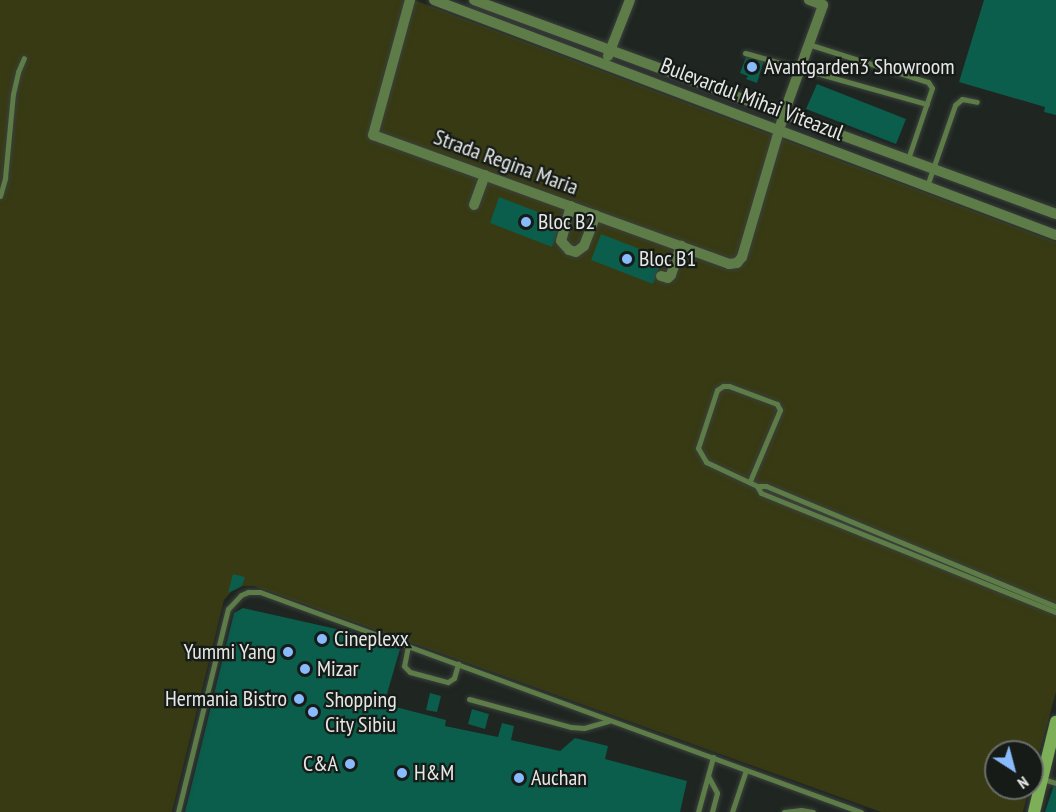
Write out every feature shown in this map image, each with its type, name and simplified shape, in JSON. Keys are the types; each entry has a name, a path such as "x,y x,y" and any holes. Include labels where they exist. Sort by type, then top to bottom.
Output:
{"street":[{"name":"Strada Regina Maria","path":"410,0 371,132 373,135 729,264 742,257 779,130"},
{"name":"Bulevardul Mihai Viteazul","path":"434,0 1056,235"},
{"name":"Bulevardul Mihai Viteazul","path":"474,0 1056,214"},
{"path":"605,64 630,0"},
{"path":"779,130 823,3 809,0"},
{"path":"474,205 485,175"},
{"path":"988,209 994,191"},
{"path":"571,206 561,241 568,250 576,252 584,246 596,215"},
{"path":"661,276 668,278 671,275 681,246"},
{"path":"1044,771 1055,731"}],"lane":[{"path":"807,44 928,82 932,88 908,159"},
{"path":"746,53 927,104"},
{"path":"0,196 5,178 13,94 24,58"},
{"path":"927,186 955,105 962,99 977,102"},
{"path":"750,481 780,410 777,404 729,386 723,386 717,390 698,448 699,455 706,462 750,481 761,492 1056,612"},
{"path":"757,486 766,486 1056,607"},
{"path":"178,812 228,609 241,595 248,592 260,592 861,812"},
{"path":"408,646 404,666 410,672 448,682 454,678 458,664"},
{"path":"469,699 571,727 584,728 609,720"},
{"path":"698,812 713,758"},
{"path":"732,812 746,770"},
{"path":"708,776 717,793 712,812"},
{"path":"784,812 801,810 813,812"}],"green space":[{"path":"0,0 414,0 1056,242 1056,692 1043,740 984,740 984,800 1026,800 1023,812 881,812 254,586 243,586 231,592 224,600 172,812 0,812"}],"building":[{"path":"984,0 1056,0 1056,115 1044,112 1045,107 959,82"},
{"name":"Avantgarden3 Showroom","path":"746,57 764,60 757,83 746,79 748,76 740,73"},
{"path":"817,84 906,119 896,144 806,109"},
{"name":"Bloc B2","path":"499,197 562,221 552,247 490,223"},
{"name":"Bloc B1","path":"601,234 663,258 653,284 591,260"},
{"path":"233,574 245,577 242,586 228,593"},
{"name":"Shopping City Sibiu","path":"243,608 381,639 400,649 384,704 446,720 445,726 498,737 502,723 514,726 511,740 560,751 575,738 608,746 605,759 687,781 680,812 185,812 234,613"},
{"path":"430,693 441,696 437,712 426,710"},
{"path":"472,709 489,714 485,729 468,724"},
{"path":"1054,785 1056,785 1056,812 1045,812"}],"place":[{"name":"Avantgarden3 Showroom","path":"752,67"},
{"name":"Bloc B2","path":"526,222"},
{"name":"Bloc B1","path":"627,259"},
{"name":"Cineplexx","path":"322,639"},
{"name":"Yummi Yang","path":"288,652"},
{"name":"Mizar","path":"305,669"},
{"name":"Hermania Bistro","path":"299,699"},
{"name":"Shopping City Sibiu","path":"313,712"},
{"name":"C&A","path":"350,764"},
{"name":"H&M","path":"402,773"},
{"name":"Auchan","path":"519,778"}]}
